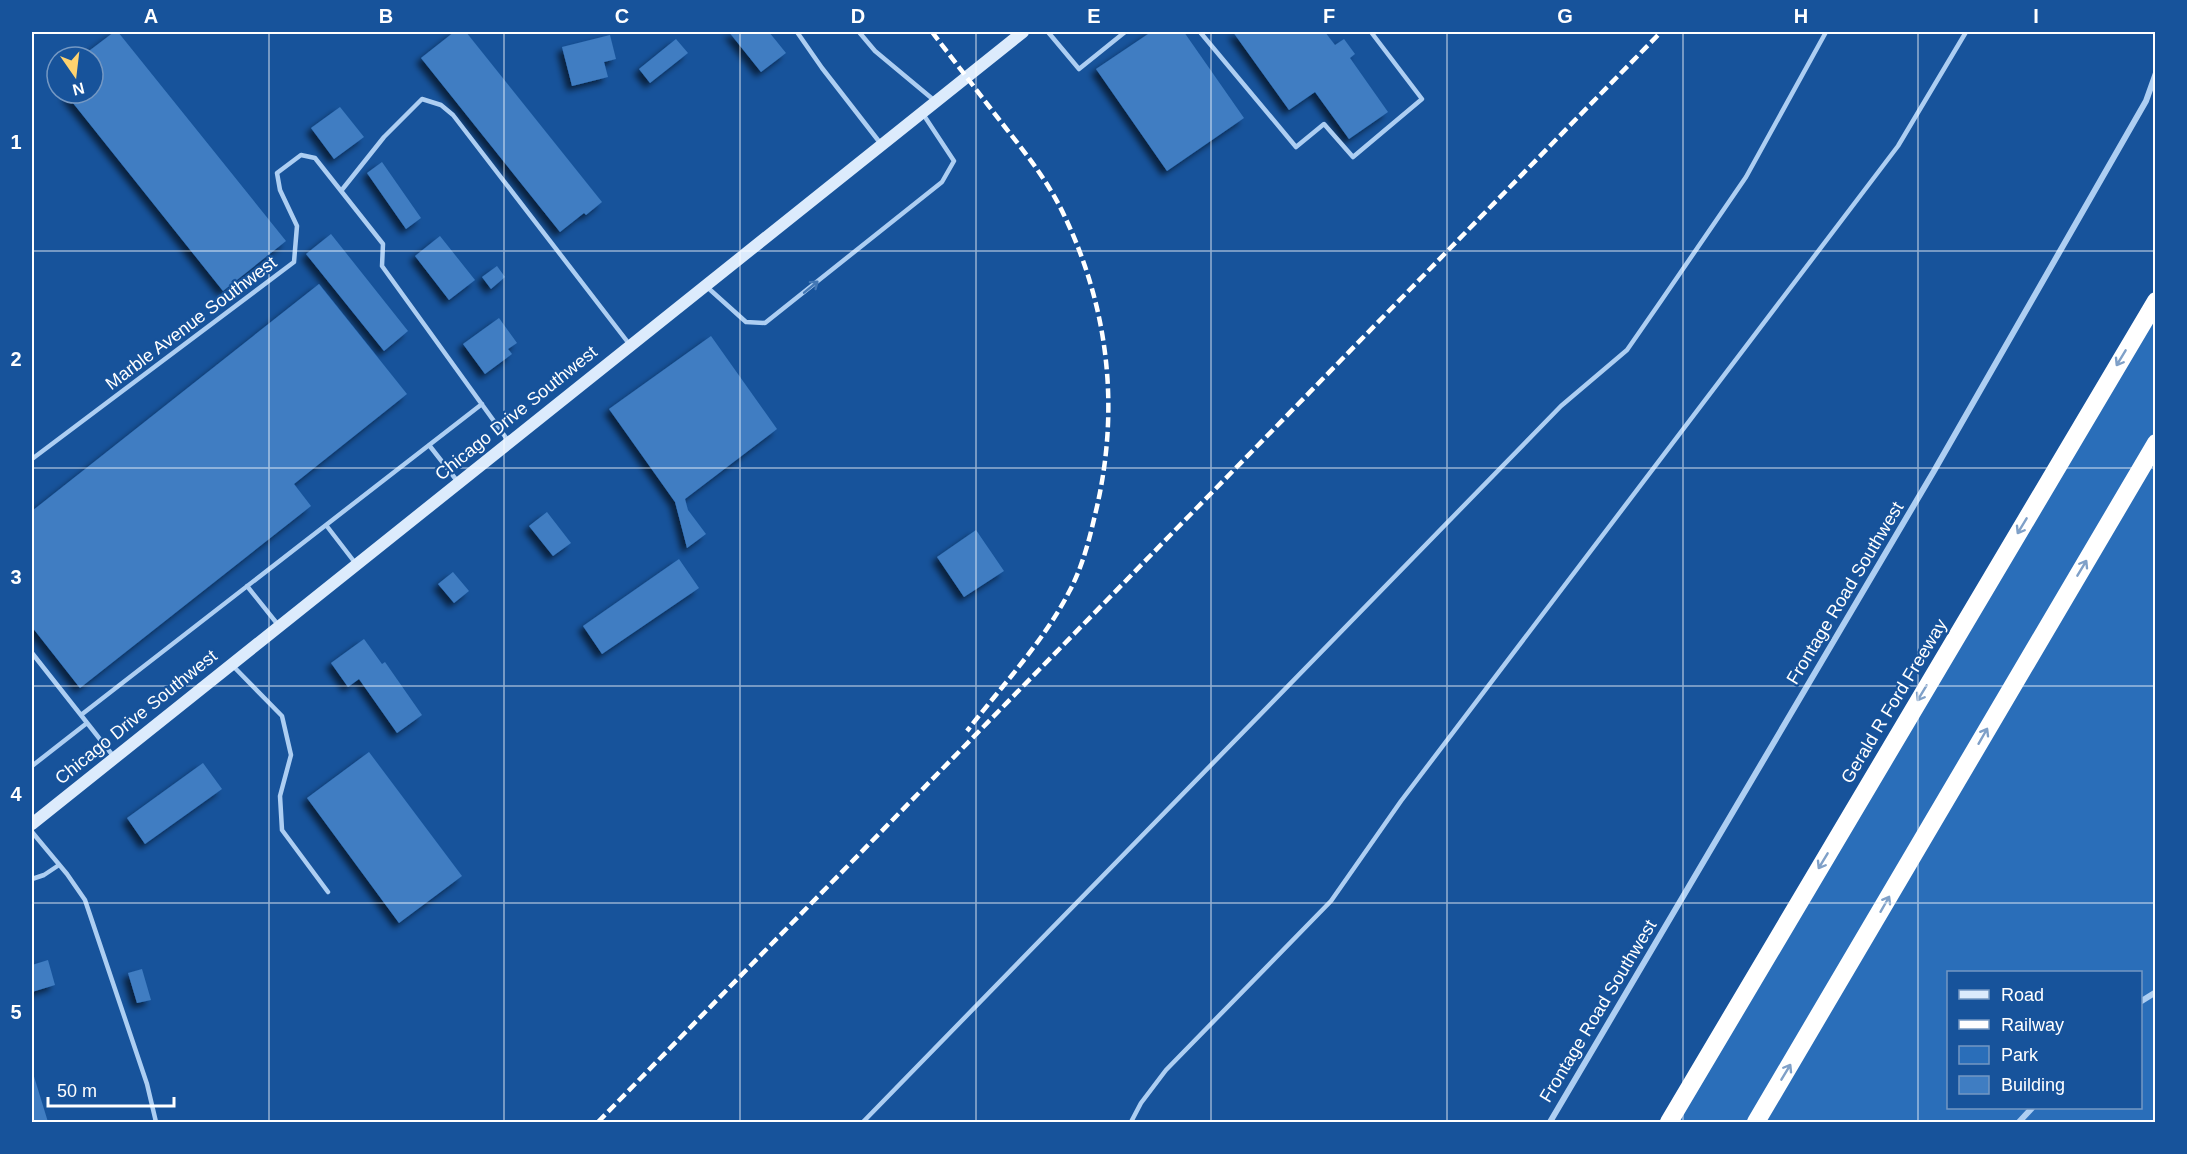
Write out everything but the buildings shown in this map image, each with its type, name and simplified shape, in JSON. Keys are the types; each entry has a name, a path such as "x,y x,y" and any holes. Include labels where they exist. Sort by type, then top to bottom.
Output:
{"highway":[{"name":"Gerald R Ford Freeway","path":"1669,1122 2153,304"},
{"path":"1756,1122 2154,446"}],"main road":[{"name":"Chicago Drive Southwest","path":"32,824 1023,32"}],"street":[{"name":"Frontage Road Southwest","path":"1550,1122 1934,471 2146,101 2156,73"},
{"path":"2142,1001 2156,992"},
{"path":"2019,1122 2030,1109"}],"lane":[{"path":"797,32 881,144"},
{"path":"859,32 876,51 935,101"},
{"path":"1048,32 1079,69 1125,32"},
{"path":"1200,32 1296,147 1324,124 1353,157 1422,99 1371,32"},
{"path":"863,1122 1561,406 1627,350 1746,177 1826,32"},
{"path":"1131,1122 1141,1103 1166,1070 1332,901 1401,801 1898,146 1966,32"},
{"path":"341,191 384,137 422,99 441,105 453,115 630,345"},
{"path":"704,285 746,322 765,323 942,182 954,161 922,111"},
{"name":"Marble Avenue Southwest","path":"32,459 294,262 297,226 280,190 277,173 301,155 315,158 383,244 382,266 509,442"},
{"path":"81,715 482,404"},
{"path":"429,445 458,482"},
{"path":"326,525 356,564"},
{"path":"247,586 279,626"},
{"path":"32,653 115,757"},
{"path":"231,664 282,716 291,755 280,796 282,830 327,892"},
{"path":"32,766 87,723"},
{"path":"32,832 85,900 147,1084 156,1122"},
{"path":"32,879 44,875 59,865"}],"green space":[{"path":"2155,301 2155,1122 1669,1122"}],"railway":[{"path":"932,32 1035,167 1051,190 1064,215 1080,251 1101,325 1108,401 1103,477 1090,535 1078,574 1047,628 967,731"},
{"path":"598,1122 1661,32"}]}
